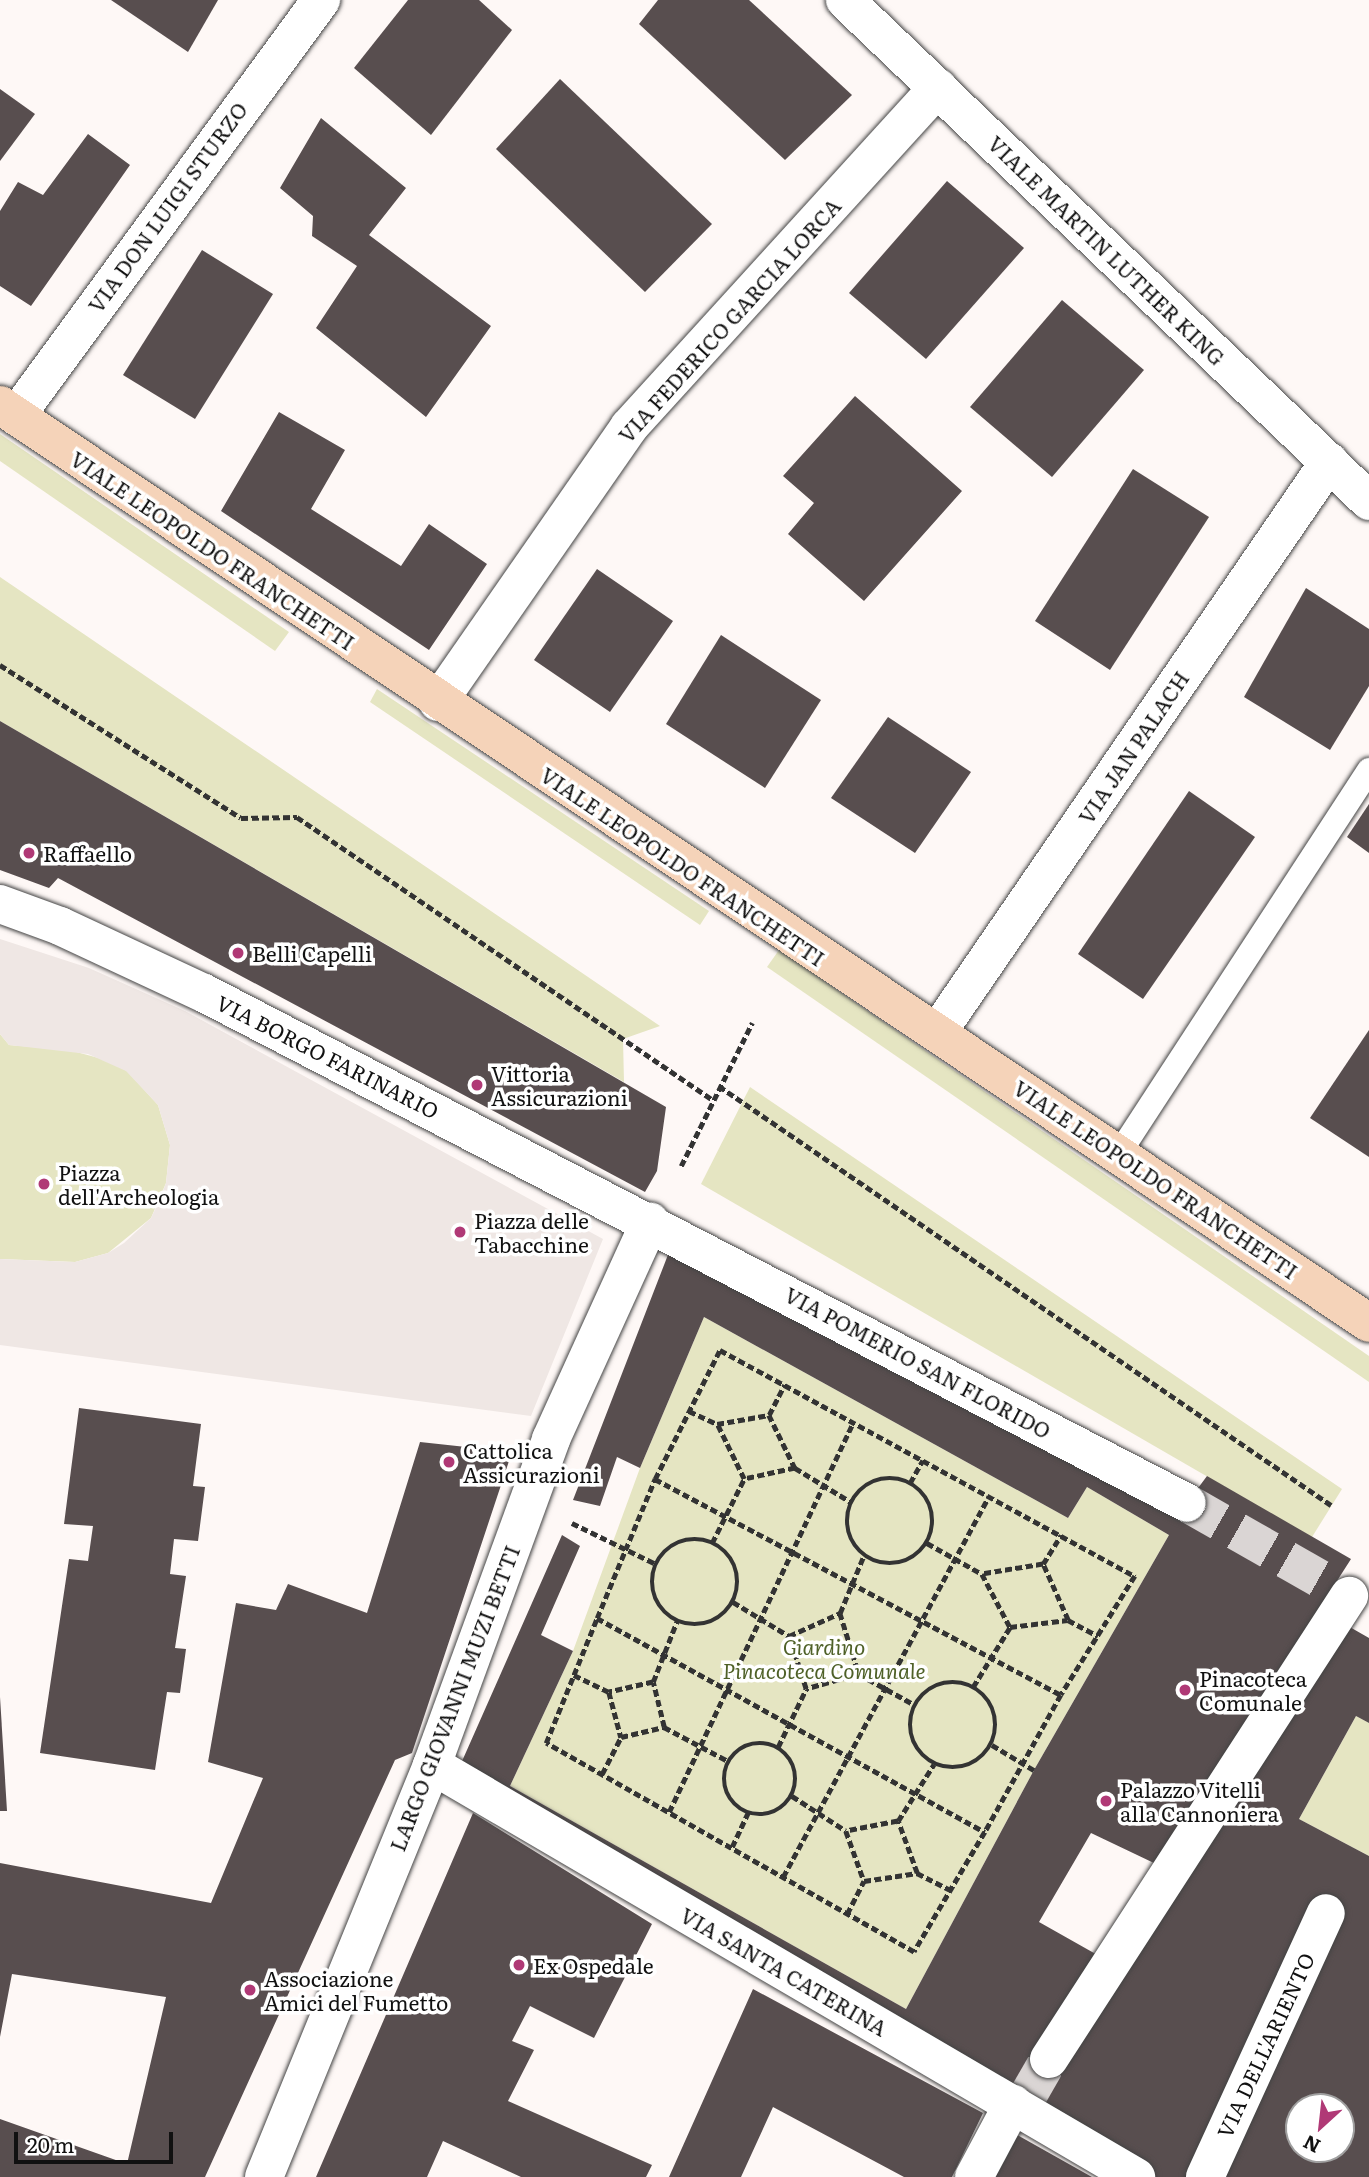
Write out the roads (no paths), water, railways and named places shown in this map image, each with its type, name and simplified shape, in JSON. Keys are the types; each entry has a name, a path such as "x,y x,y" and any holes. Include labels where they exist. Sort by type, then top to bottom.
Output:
{"main road":[{"name":"VIALE LEOPOLDO FRANCHETTI","path":"8,411 438,702 1120,1152 1369,1323"}],"street":[{"name":"VIA DON LUIGI STURZO","path":"8,411 321,0"},
{"name":"VIALE MARTIN LUTHER KING","path":"845,0 1369,501"},
{"name":"VIA FEDERICO GARCIA LORCA","path":"438,702 629,427 938,87"},
{"name":"VIA JAN PALACH","path":"937,1033 1329,462"},
{"name":"VIA BORGO FARINARIO","path":"0,904 60,926 204,993 650,1222"},
{"name":"VIA POMERIO SAN FLORIDO","path":"650,1222 1187,1503"},
{"name":"LARGO GIOVANNI MUZI BETTI","path":"264,2177 432,1765 551,1439 650,1222"},
{"path":"1049,2059 1349,1596"},
{"name":"VIA SANTA CATERINA","path":"432,1765 1020,2104 1136,2177"},
{"name":"VIA DELL'ARIENTO","path":"1205,2177 1326,1913"},
{"path":"974,2177 1020,2104"}],"lane":[{"path":"1120,1152 1369,770"}],"tunnel":[{"path":"1187,1503 1331,1585"},
{"path":"1026,2099 1049,2059"}],"place":[{"name":"Raffaello","path":"29,853"},
{"name":"Belli Capelli","path":"238,953"},
{"name":"Vittoria Assicurazioni","path":"477,1085"},
{"name":"Piazza dell'Archeologia","path":"44,1184"},
{"name":"Piazza delle Tabacchine","path":"460,1232"},
{"name":"Cattolica Assicurazioni","path":"449,1462"},
{"name":"Pinacoteca Comunale","path":"1185,1690"},
{"name":"Palazzo Vitelli alla Cannoniera","path":"1106,1801"},
{"name":"Ex Ospedale","path":"519,1965"},
{"name":"Associazione Amici del Fumetto","path":"250,1990"}],"park label":[{"name":"Giardino Pinacoteca Comunale","path":"824,1658"}]}
